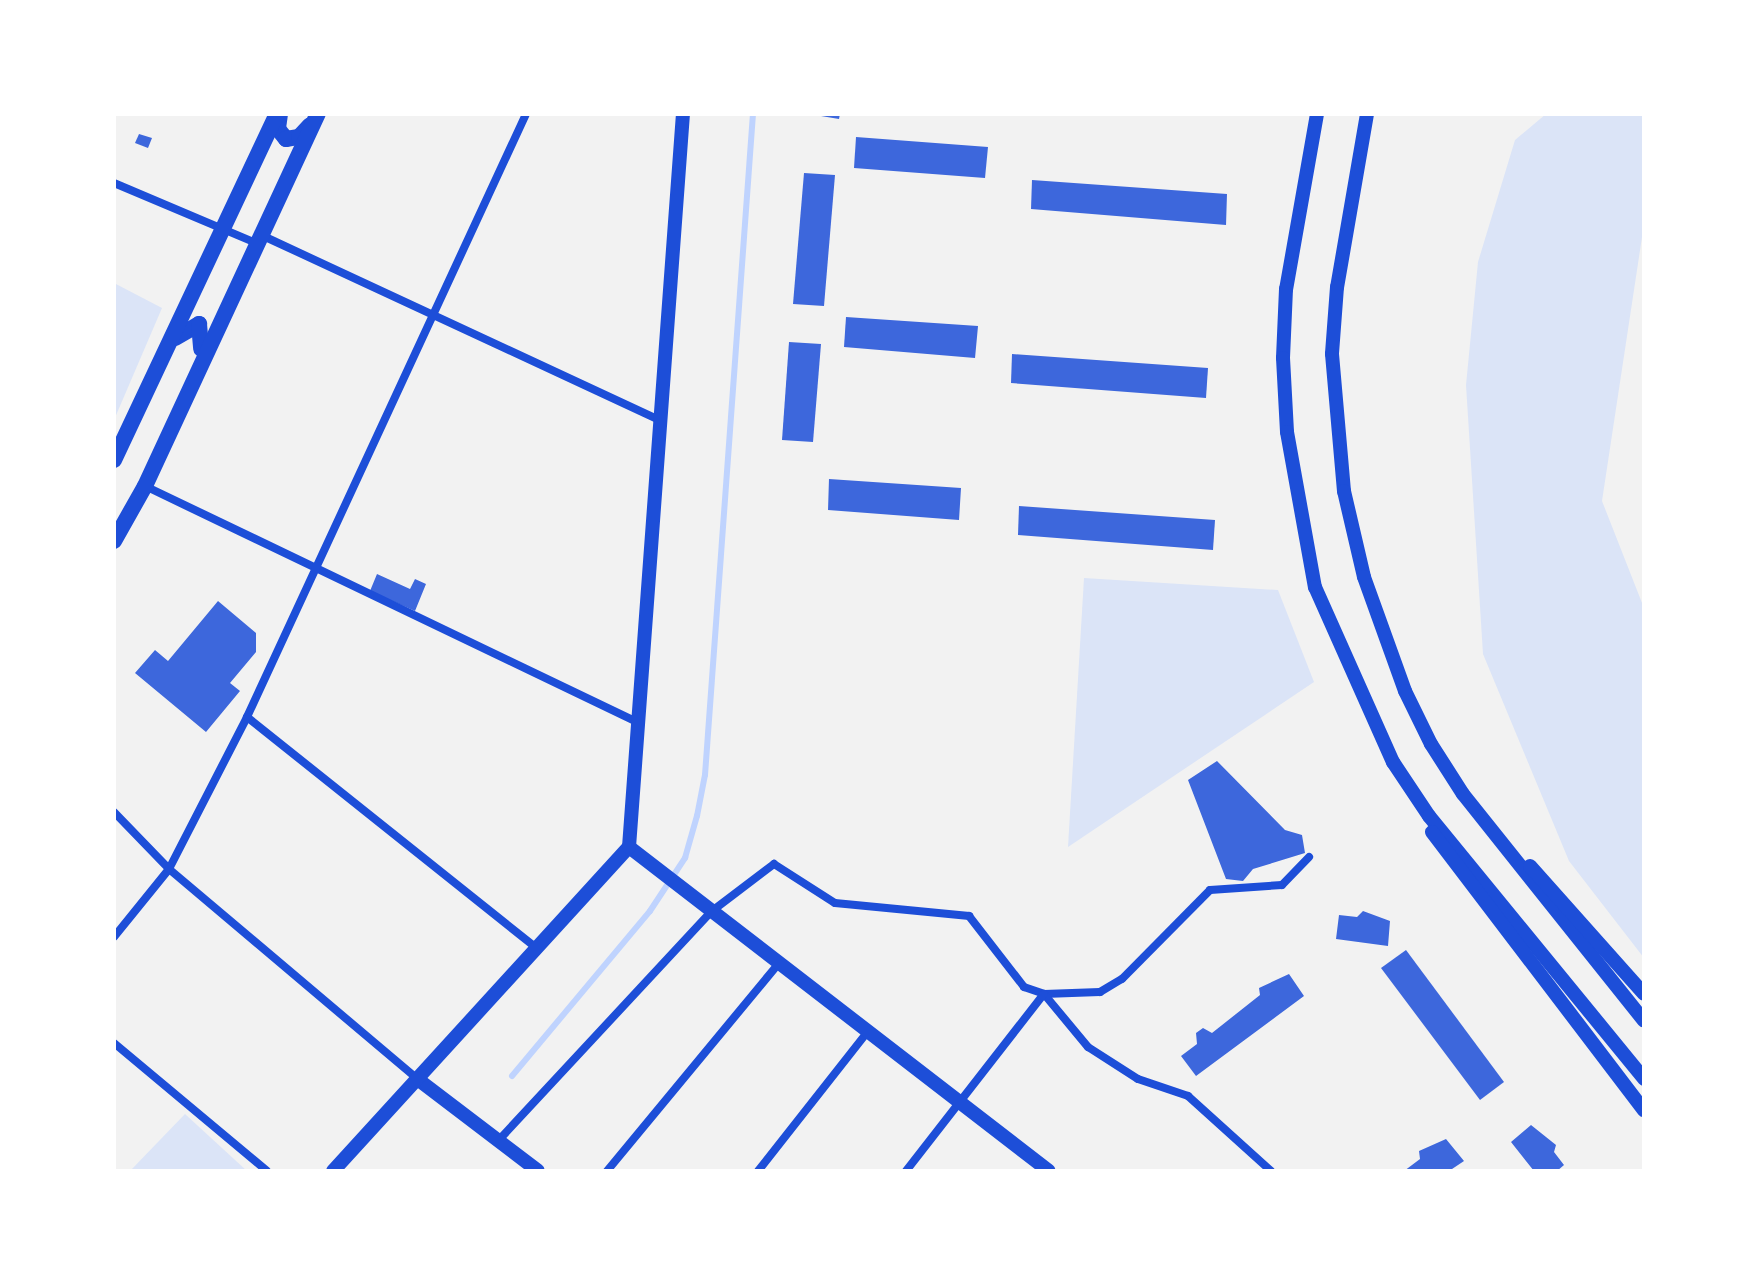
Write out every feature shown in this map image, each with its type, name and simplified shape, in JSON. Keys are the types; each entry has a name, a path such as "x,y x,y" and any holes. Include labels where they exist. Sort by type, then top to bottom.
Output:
{"main road":[{"path":"278,114 278,129 292,140 318,114"},
{"path":"114,460 278,114"},
{"path":"114,541 145,486 318,114"},
{"path":"333,1171 420,1081 535,947 629,847 683,114"},
{"path":"1317,114 1286,289 1287,432 1315,587 1393,762 1454,865 1644,1110"},
{"path":"1367,114 1337,287 1332,354 1335,424 1364,577 1405,691 1431,744 1463,794 1644,1021"},
{"path":"159,362 180,332 199,324 203,342 194,378"},
{"path":"1431,744 1508,842 1644,994"},
{"path":"1393,762 1429,816 1644,1079"},
{"path":"629,847 1049,1171"},
{"path":"420,1081 538,1171"}],"street":[{"path":"114,937 169,869 247,717 319,569 526,114"},
{"path":"114,183 222,228 258,239 434,315 660,420"},
{"path":"145,486 637,722"},
{"path":"247,717 535,947"},
{"path":"114,812 142,835 169,869 420,1081"},
{"path":"498,1141 712,911 774,864 835,903 969,916 1024,987 1044,994 1100,992 1122,979 1210,890 1282,885 1309,857"},
{"path":"607,1171 779,963"},
{"path":"906,1171 1044,994"},
{"path":"1044,994 1088,1047 1138,1079 1188,1096 1271,1171"},
{"path":"758,1171 868,1031"},
{"path":"114,1043 267,1171"}],"shaded area":[{"path":"1546,114 1644,114 1644,224 1602,501 1644,608 1644,958 1569,861 1483,654 1466,385 1478,262 1515,140"},
{"path":"114,283 162,308 114,420"},
{"path":"1084,578 1278,590 1314,682 1068,847"},
{"path":"185,1114 247,1171 130,1171"}],"building":[{"path":"809,114 840,114 839,119"},
{"path":"139,134 152,138 148,148 135,143"},
{"path":"856,137 988,147 985,178 854,168"},
{"path":"804,173 835,175 824,306 793,304"},
{"path":"1032,180 1227,194 1226,225 1031,209"},
{"path":"846,317 978,326 975,358 844,347"},
{"path":"789,342 821,344 813,442 782,440"},
{"path":"1012,354 1208,368 1206,398 1011,383"},
{"path":"829,479 961,488 959,520 828,510"},
{"path":"1019,506 1215,520 1213,550 1018,535"},
{"path":"377,574 410,589 415,579 426,584 415,611 370,591"},
{"path":"218,601 256,633 256,652 230,683 240,691 206,732 135,673 155,650 168,661"},
{"path":"1217,761 1285,830 1302,835 1305,853 1253,869 1243,881 1226,879 1188,780"},
{"path":"1363,911 1390,921 1388,946 1336,939 1339,915 1357,917"},
{"path":"1406,950 1504,1082 1480,1100 1381,968"},
{"path":"1289,974 1304,996 1196,1076 1181,1056 1197,1044 1196,1033 1203,1028 1212,1033 1260,995 1259,988"},
{"path":"1531,1125 1556,1145 1554,1152 1564,1165 1557,1171 1534,1171 1511,1142"},
{"path":"1446,1139 1464,1161 1449,1171 1404,1171 1420,1159 1419,1151"}],"waterway":[{"path":"512,1076 650,911 685,858 697,816 705,775 753,114"}]}
